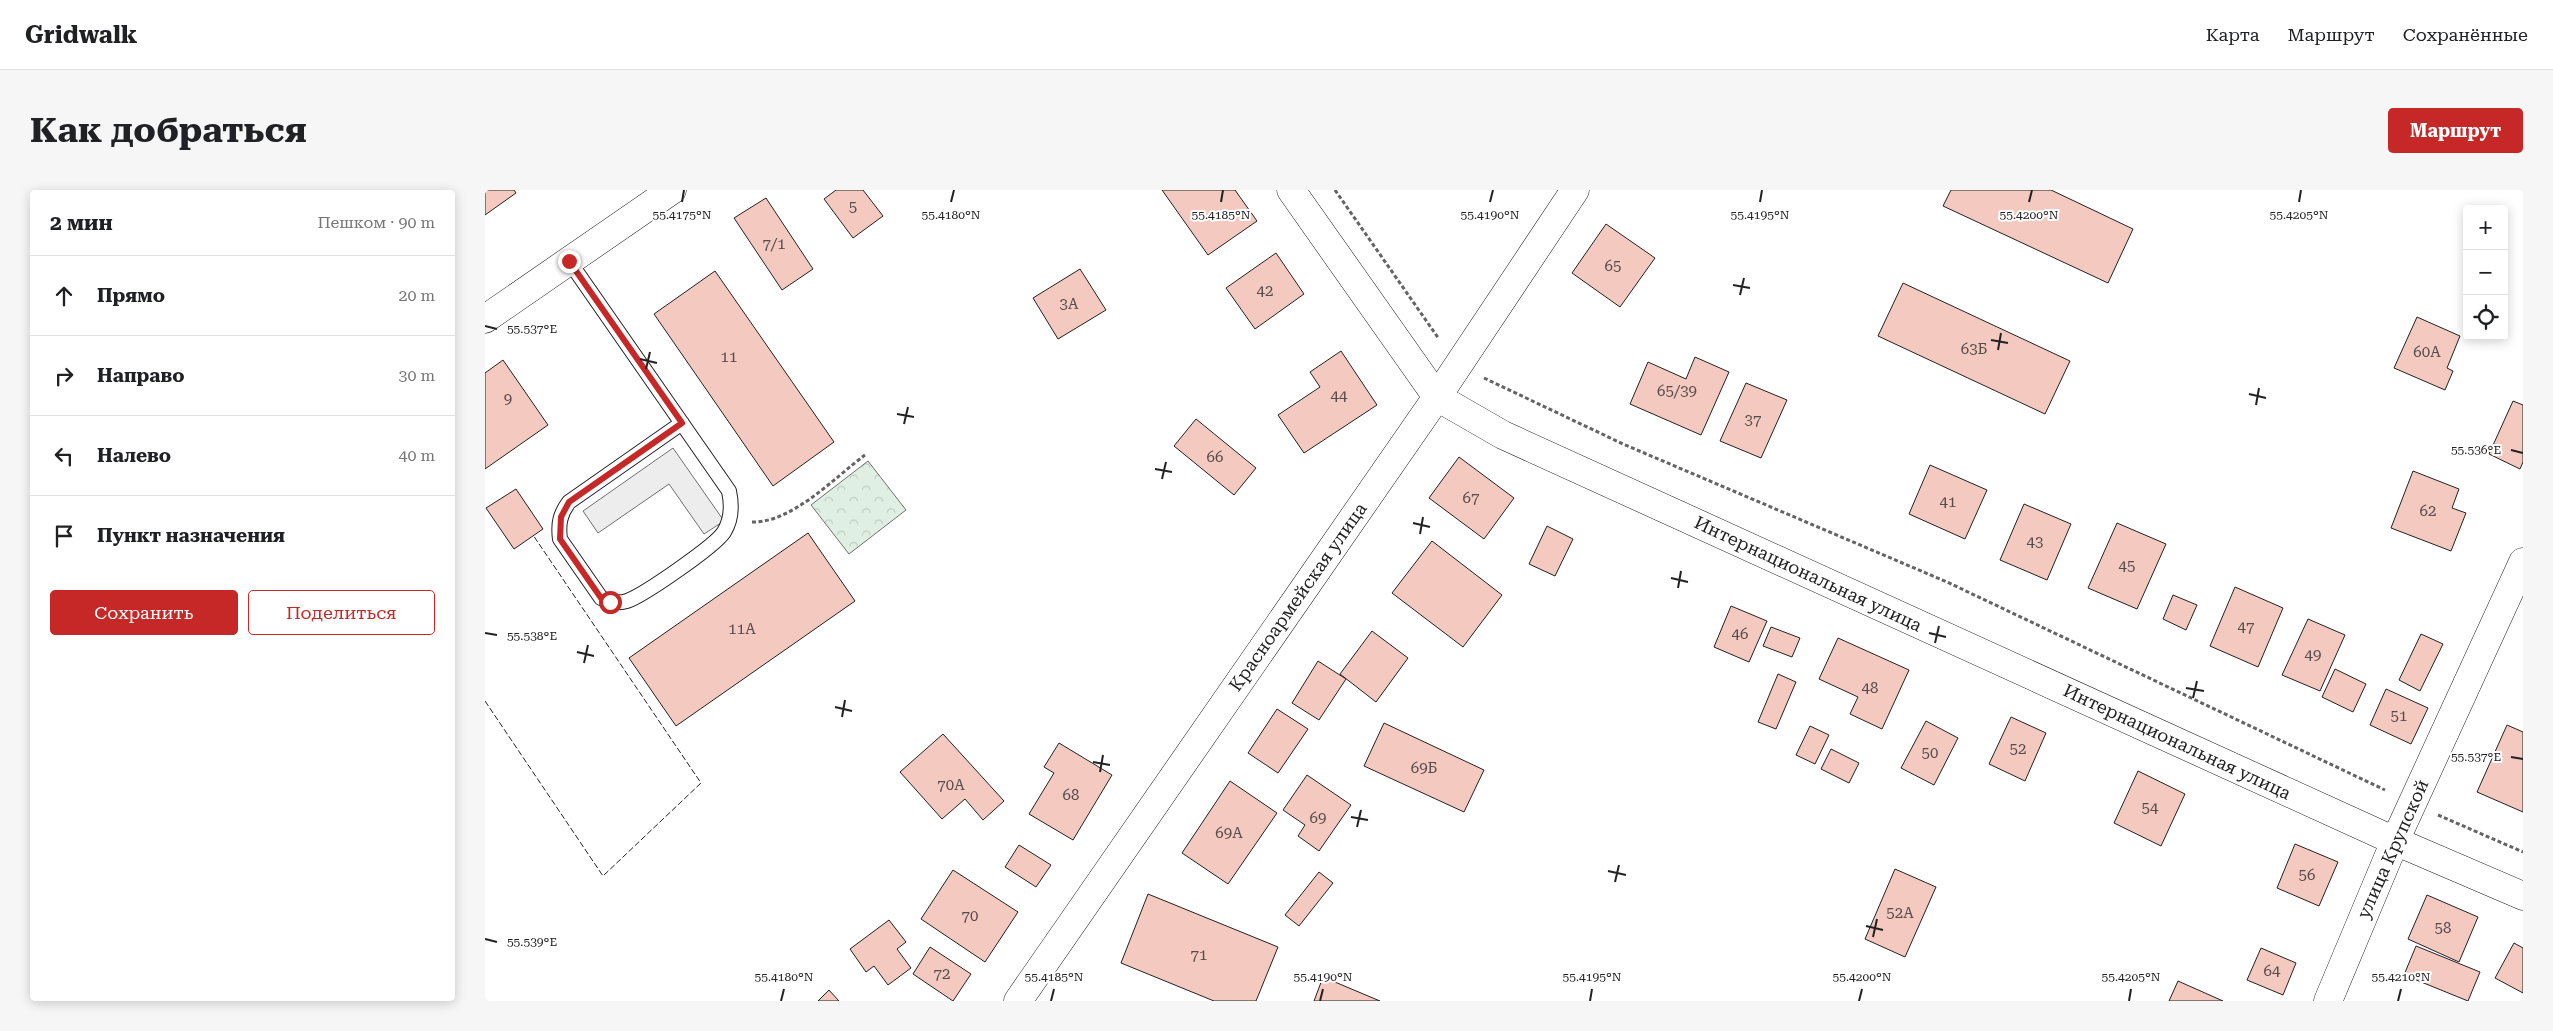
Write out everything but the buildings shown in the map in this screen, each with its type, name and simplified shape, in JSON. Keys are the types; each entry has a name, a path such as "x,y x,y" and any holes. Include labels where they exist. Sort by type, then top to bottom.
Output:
{"main road":[{"path":"485,319 672,190"},
{"name":"Интернациональная улица","path":"1291,190 1437,397 1503,435 2395,842 2523,896"},
{"name":"Красноармейская улица","path":"1018,1001 1437,397 1575,190"},
{"name":"улица Крупской","path":"2328,1001 2395,842 2523,562"}],"lane":[{"path":"569,261 682,423 729,491 731,511 729,522 717,541 635,598 619,603 601,598 560,539 561,517 569,502 682,423"}],"path":[{"path":"1335,190 1457,366 1623,444 1947,582 2413,804 2523,852"},
{"path":"729,522 771,520 790,513 865,455"}],"green space":[{"path":"868,461 906,510 849,554 811,505"}],"shaded area":[{"path":"673,448 724,521 704,534 669,484 598,533 583,511"}],"fence":[{"path":"485,701 603,876 701,783 533,535"}],"route":[{"path":"569,261 682,423 569,502 561,517 560,539 601,598 610,602"}]}
